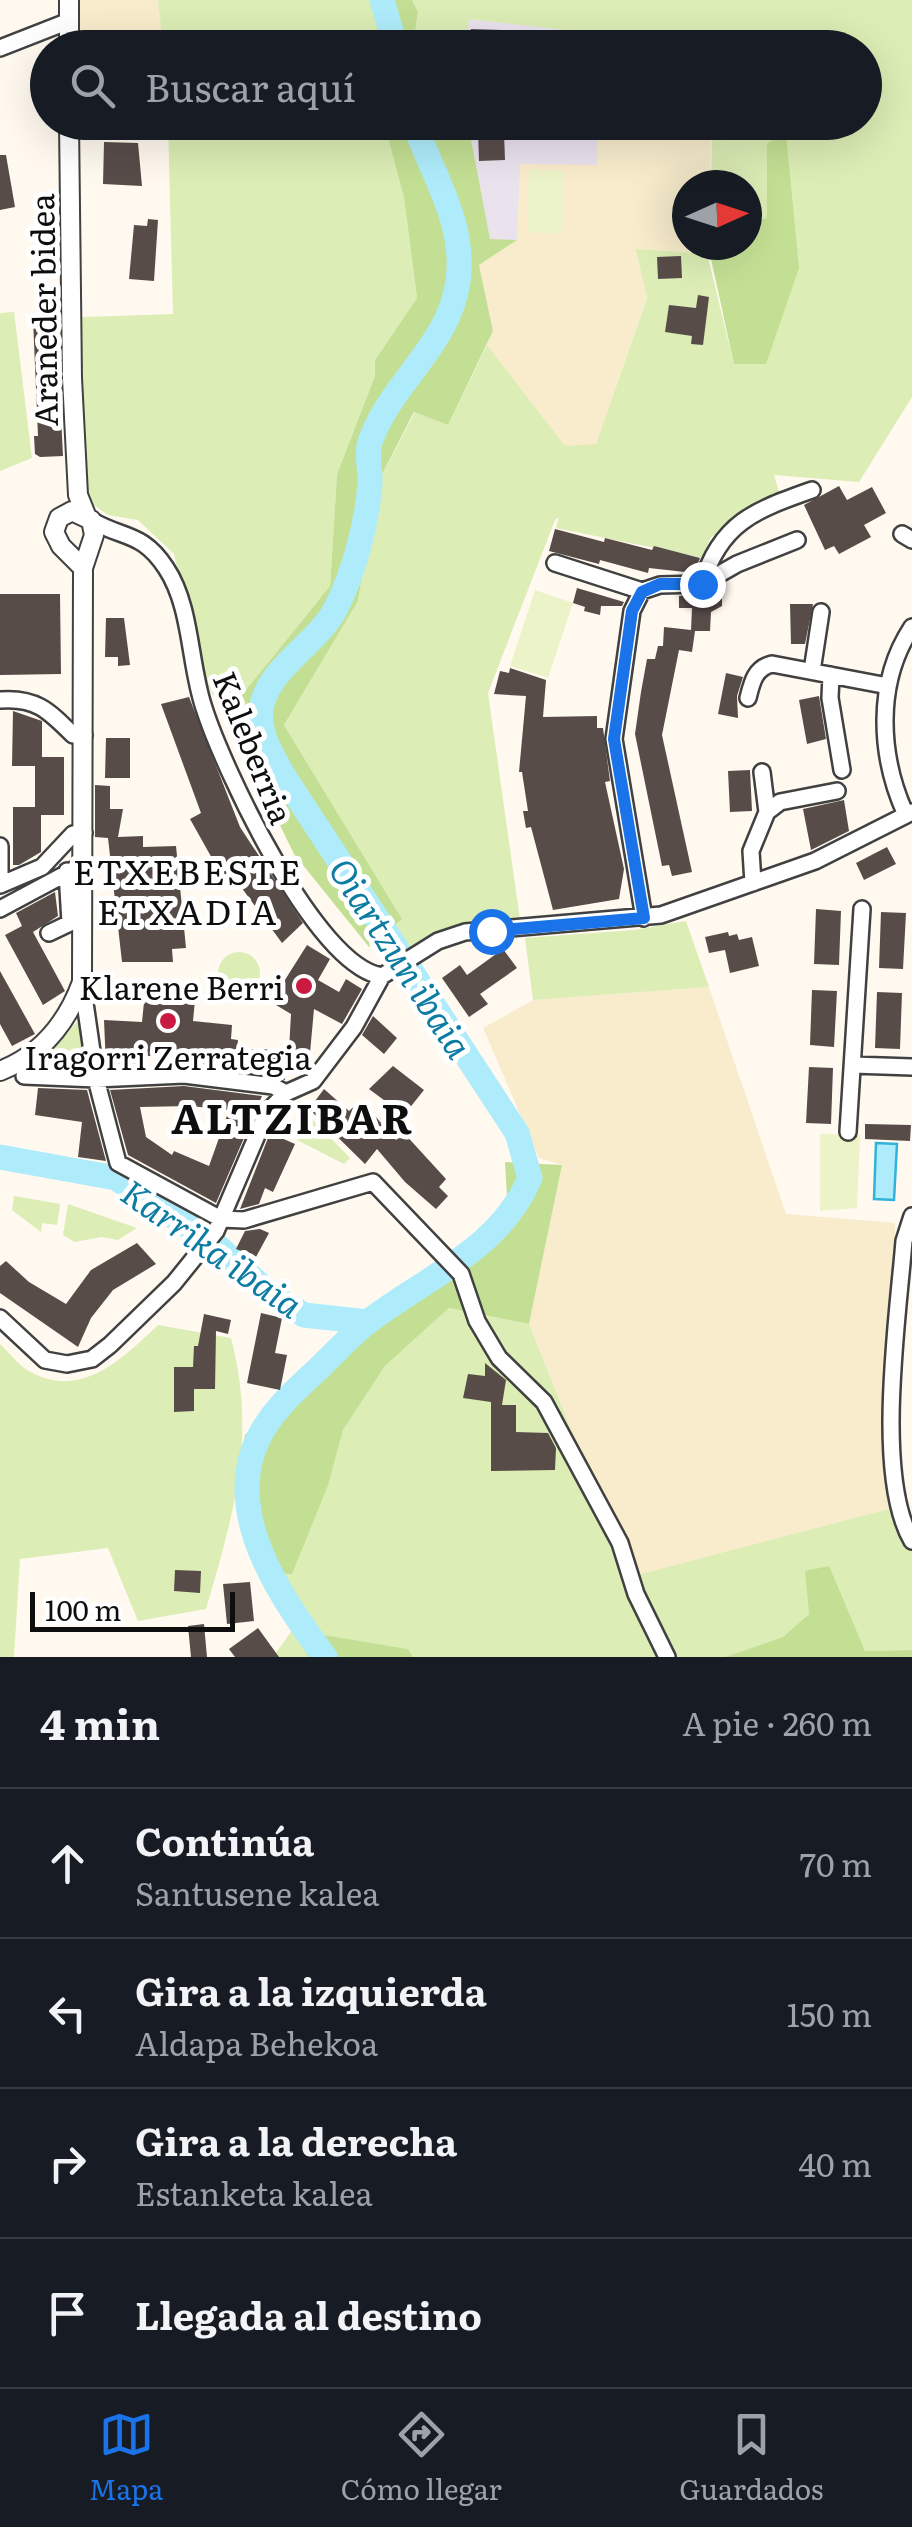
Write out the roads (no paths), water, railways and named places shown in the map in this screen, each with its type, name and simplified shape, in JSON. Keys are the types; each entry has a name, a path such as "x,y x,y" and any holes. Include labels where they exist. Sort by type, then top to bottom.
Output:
{"street":[{"path":"69,0 69,30"},
{"path":"46,30 69,21"},
{"path":"0,48 30,36"},
{"name":"Araneder bidea","path":"70,140 88,521"},
{"path":"702,584 710,557 734,526 812,490"},
{"path":"83,568 54,532 59,518 88,521"},
{"path":"68,550 88,521"},
{"path":"50,933 70,923 84,833 83,568 88,521"},
{"name":"Kaleberria","path":"88,521 128,532 145,544 173,580 204,709 263,843 342,950 362,968 382,976"},
{"path":"644,918 614,739 632,611 642,592 660,584 702,584 738,564 797,540"},
{"path":"554,564 642,592"},
{"path":"812,672 821,612"},
{"path":"0,1318 45,1360 67,1364 92,1359 198,1257 219,1225 254,1133 286,1092 313,1081 354,1026 382,976 438,942 465,932 644,918 815,861 909,813 883,730 888,686 912,628"},
{"path":"748,698 752,679 762,666 888,686"},
{"path":"831,675 830,698 842,770"},
{"path":"0,700 18,698 42,704 74,735 84,735"},
{"path":"753,883 752,851 767,812 762,772"},
{"path":"767,812 780,802 837,791"},
{"path":"0,846 0,886 42,867 74,834 84,833"},
{"path":"0,908 76,867"},
{"path":"76,867 82,982 96,1079 118,1163 219,1225 373,1182 461,1274 486,1338 515,1376 544,1402 620,1542 636,1594 666,1657"},
{"path":"848,1132 862,909"},
{"path":"0,1071 29,1057 58,1027 82,982"},
{"path":"853,1064 912,1067"},
{"path":"24,1076 96,1079 184,1075 273,1086 286,1092"},
{"path":"912,1216 904,1241 892,1439 899,1508 912,1541"}],"water":[{"path":"876,1143 897,1144 894,1200 874,1199"}],"waterway":[{"name":"Oiartzun ibaia","path":"382,0 391,30"},
{"name":"Oiartzun ibaia","path":"325,1657 275,1581 252,1524 247,1495 249,1466 259,1437 286,1400 362,1326 481,1243 517,1203 530,1178 517,1133 283,775 267,744 261,720 272,682 328,621 343,594 366,515 371,439 393,399 433,343 453,303 458,281 457,239 446,199 421,140"},
{"name":"Karrika ibaia","path":"0,1157 116,1178 215,1244 272,1296 304,1315 368,1322"}],"place":[{"name":"Klarene Berri","path":"304,986"},
{"name":"Iragorri Zerrategia","path":"168,1021"}],"district":[{"name":"ETXEBESTE ETXADIA","path":"188,890"},
{"name":"ALTZIBAR","path":"293,1116"}]}
